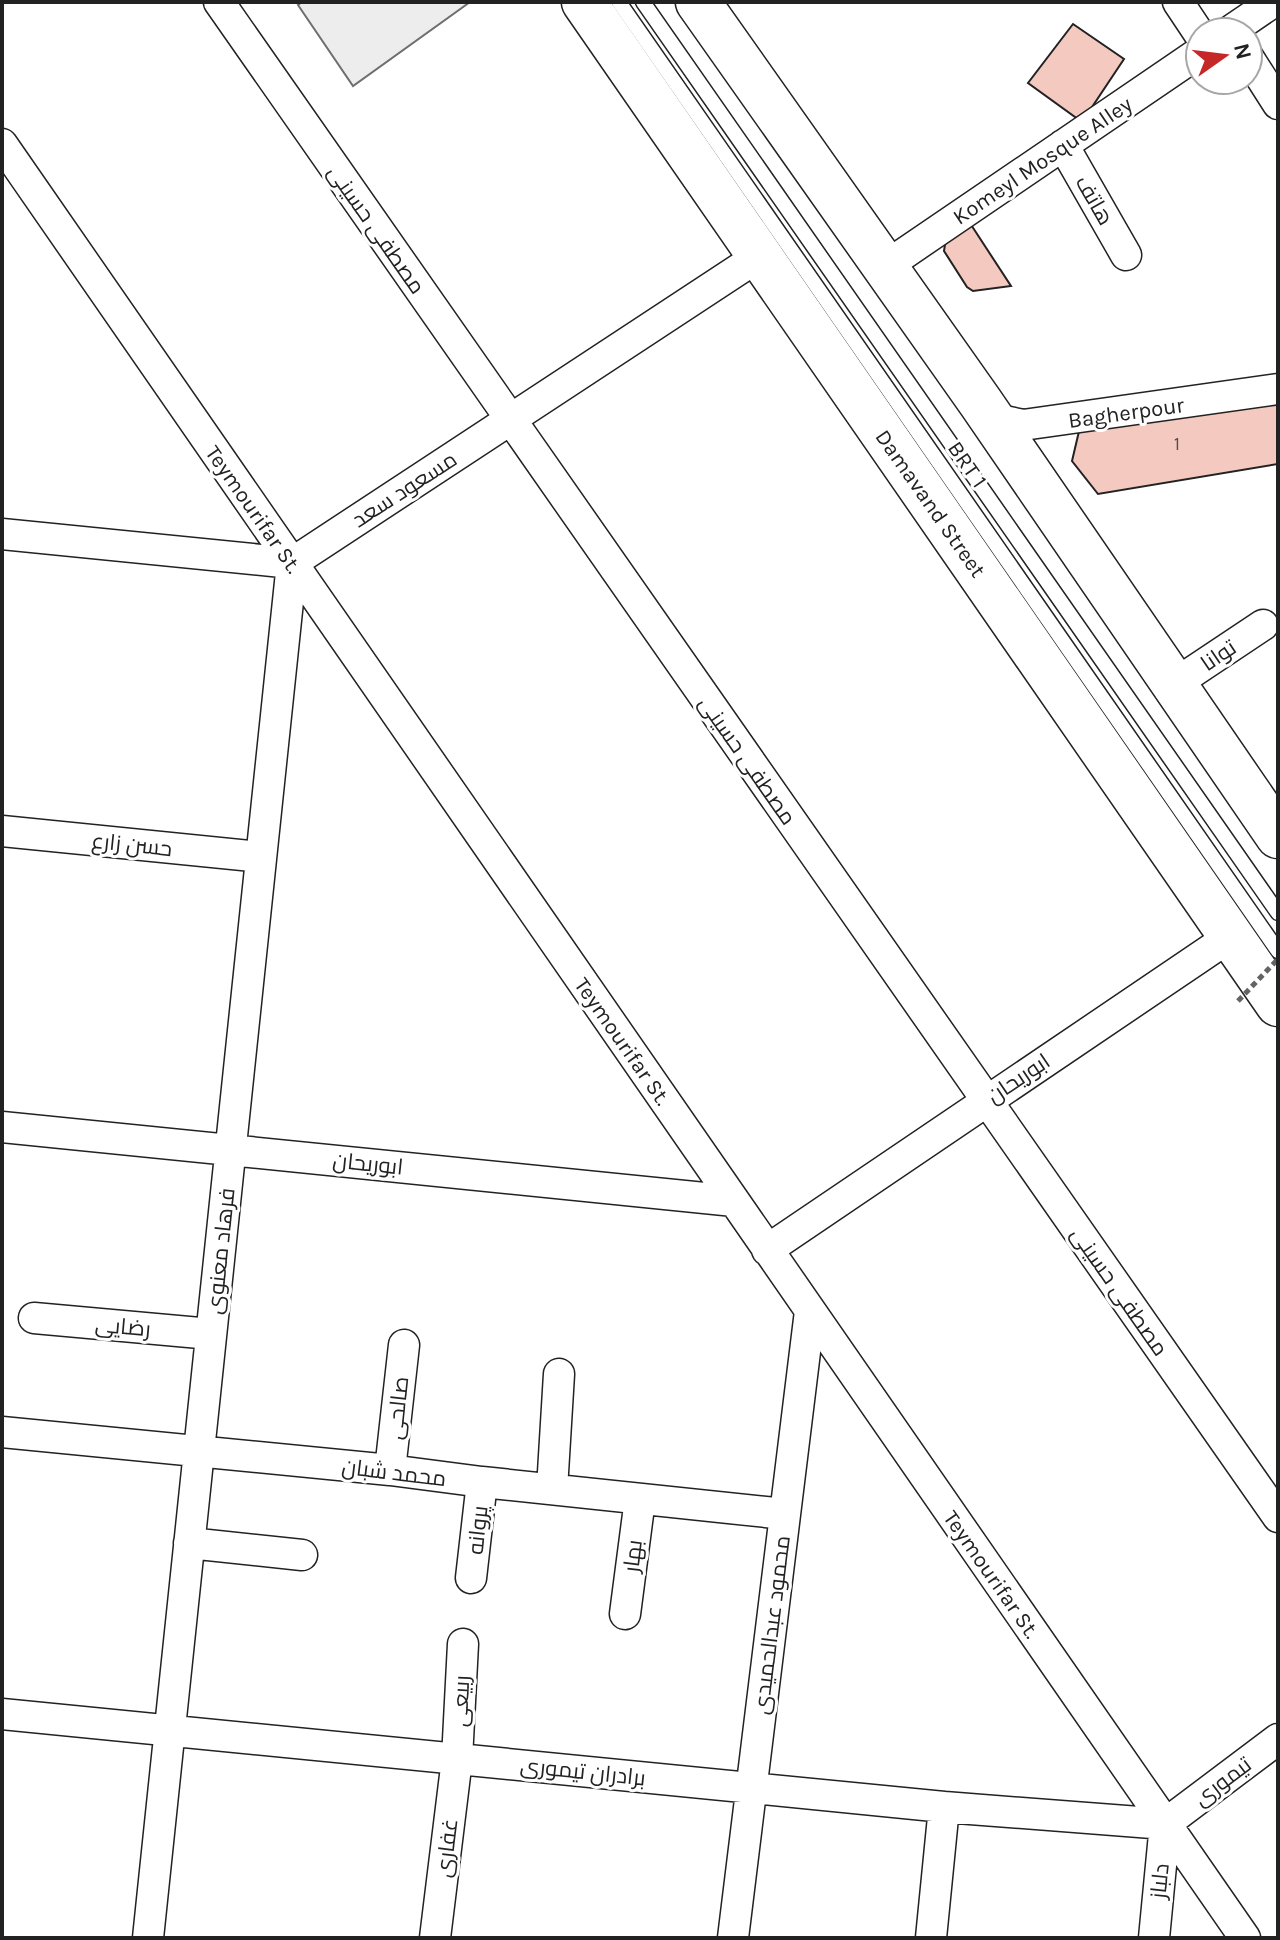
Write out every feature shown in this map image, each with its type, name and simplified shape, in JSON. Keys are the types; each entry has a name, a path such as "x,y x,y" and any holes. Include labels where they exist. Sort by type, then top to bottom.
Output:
{"main road":[{"name":"Damavand Street","path":"584,2 1231,936 1258,1003"},
{"path":"698,2 981,403 1173,685 1271,814"}],"street":[{"name":"مصطفی حسینی","path":"219,2 1278,1517"},
{"path":"1253,16 1273,2"},
{"name":"Komeyl Mosque Alley","path":"883,268 1184,63"},
{"path":"1264,82 1278,104"},
{"name":"Teymourifar St.","path":"2,144 1245,1938"},
{"name":"هاتف","path":"1063,145 1126,255"},
{"name":"مسعود سعد","path":"292,563 759,256"},
{"name":"Bagherpour","path":"981,403 1004,421 1023,425 1278,389"},
{"path":"2,534 292,563"},
{"name":"فرهاد معنوی","path":"148,1938 292,563"},
{"name":"توانا","path":"1173,685 1263,625"},
{"name":"حسن زارع","path":"2,831 261,857"},
{"name":"ابوریحان","path":"767,1250 1231,936"},
{"name":"ابوریحان","path":"2,1127 734,1201"},
{"name":"محمود عبدالحمیدی","path":"733,1938 810,1311"},
{"name":"رضایی","path":"34,1318 211,1334"},
{"name":"صالحی","path":"390,1470 404,1345"},
{"path":"552,1489 559,1374"},
{"name":"محمد شبان","path":"2,1432 390,1470 785,1514"},
{"name":"پروانه","path":"471,1578 482,1482"},
{"name":"بهار","path":"625,1614 640,1499"},
{"path":"189,1543 302,1555"},
{"name":"ربیعی","path":"457,1759 463,1644"},
{"name":"برادران تیموری","path":"2,1714 944,1807 1165,1824"},
{"name":"تیموری","path":"1165,1824 1278,1739"},
{"name":"غفاری","path":"435,1938 457,1759"},
{"path":"931,1938 944,1807"},
{"name":"دلباز","path":"1154,1938 1165,1824"}],"lane":[{"name":"BRT 1","path":"619,2 1278,951"},
{"name":"BRT 1","path":"643,2 1278,913"}],"path":[{"path":"1258,1003 1278,959"}],"shaded area":[{"path":"302,2 470,2 353,86 298,5"}],"building":[{"path":"1073,24 1124,59 1082,122 1028,83"},
{"path":"966,217 1011,286 973,291 967,287 944,251 947,231"},
{"path":"1278,398 1278,464 1098,494 1072,461 1080,427"}]}
